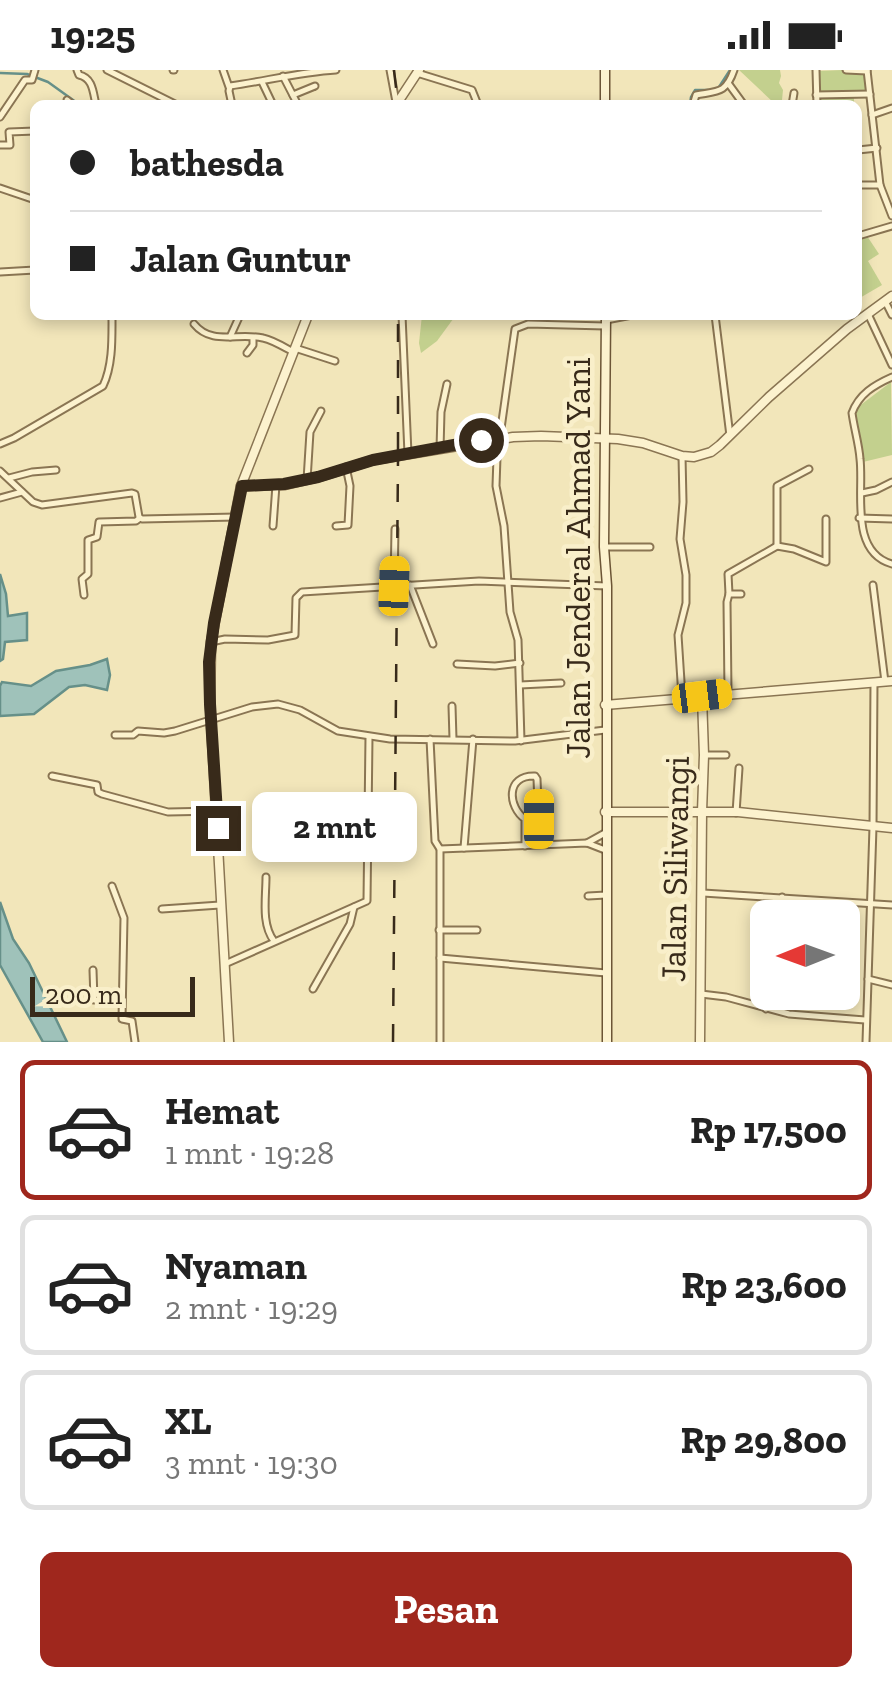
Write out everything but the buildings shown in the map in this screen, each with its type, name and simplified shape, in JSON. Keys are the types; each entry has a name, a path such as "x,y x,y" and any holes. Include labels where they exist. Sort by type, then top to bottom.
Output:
{"street":[{"path":"77,70 90,80 95,100"},
{"path":"107,70 167,100"},
{"path":"223,70 231,100"},
{"path":"229,88 336,70"},
{"path":"390,70 397,100"},
{"path":"605,70 605,100"},
{"path":"694,100 696,95 715,93 728,83 734,70"},
{"path":"816,70 816,100"},
{"path":"846,70 867,70 880,185 892,216"},
{"path":"400,100 418,71 472,90 476,100"},
{"path":"0,117 25,80 34,75"},
{"path":"283,76 295,100"},
{"path":"262,82 271,100"},
{"path":"728,83 740,100"},
{"path":"293,96 315,86"},
{"path":"793,100 794,93"},
{"path":"816,95 870,94"},
{"path":"872,114 892,108"},
{"path":"0,145 10,144 10,132 30,130"},
{"path":"862,150 877,148"},
{"path":"862,185 880,185"},
{"path":"0,188 30,198"},
{"path":"862,235 892,226"},
{"path":"0,272 30,270"},
{"path":"862,319 888,299 892,315"},
{"path":"868,314 892,366"},
{"path":"0,444 105,384 112,320"},
{"path":"230,337 238,320"},
{"path":"232,1042 208,682 211,642 242,486 306,320"},
{"path":"402,320 408,454"},
{"path":"521,741 518,640 510,612 504,526 496,486 515,329 528,324 606,320"},
{"name":"Jalan Jenderal Ahmad Yani","path":"606,320 606,1042"},
{"path":"716,320 730,436"},
{"path":"242,486 307,480 373,460 500,438 605,439 642,443 682,456 711,452 861,320"},
{"path":"194,324 207,336 264,338 335,361"},
{"path":"247,354 253,338"},
{"path":"892,377 866,391 852,411 861,461 859,518 876,554 892,564"},
{"path":"440,449 446,384"},
{"path":"307,480 310,432 321,411"},
{"path":"682,456 680,538 686,574 686,603 678,635 682,698"},
{"path":"336,526 348,525 350,486 346,467"},
{"path":"777,546 778,485 810,469"},
{"path":"0,470 32,502 42,505 133,493 140,518"},
{"path":"9,478 56,470"},
{"path":"862,494 892,482"},
{"path":"273,526 276,485"},
{"path":"0,498 22,492"},
{"path":"84,595 82,579 88,574 88,540 98,536 99,522 236,518"},
{"path":"859,518 892,520"},
{"path":"728,693 728,574 777,546 826,562 826,519"},
{"path":"394,586 395,529"},
{"path":"604,548 650,547"},
{"path":"211,642 296,635 295,603 302,592 508,581 607,586"},
{"path":"410,585 433,644"},
{"path":"605,704 888,681 873,585"},
{"path":"729,594 741,594"},
{"path":"458,664 520,663"},
{"path":"520,685 561,682"},
{"path":"866,1042 874,682"},
{"name":"Jalan Siliwangi","path":"700,1042 702,696"},
{"path":"115,735 137,730 175,732 252,707 278,704 300,710 338,732 369,738 521,741 605,730"},
{"path":"452,706 454,739"},
{"path":"225,964 367,901 369,738"},
{"path":"430,739 435,842 440,849 440,1042"},
{"path":"464,848 473,739"},
{"path":"704,755 726,755"},
{"path":"736,812 739,768"},
{"path":"52,776 90,782 97,785 98,792 168,812 217,811"},
{"path":"539,819 525,819 517,813 514,789 518,778 536,777 540,828"},
{"path":"605,812 736,812 892,828"},
{"path":"525,819 525,846"},
{"path":"440,849 586,843 605,834"},
{"path":"586,843 605,850"},
{"path":"266,876 265,916 268,934 274,941"},
{"path":"112,886 124,915 122,1019 132,1021 135,1042"},
{"path":"703,893 892,905"},
{"path":"588,896 606,896"},
{"path":"162,908 223,904"},
{"path":"314,989 350,924 354,907"},
{"path":"440,930 477,930"},
{"path":"440,958 606,972"},
{"path":"93,970 94,1000 121,1001"},
{"path":"868,978 892,985"},
{"path":"701,994 750,1005"},
{"path":"766,1010 866,1020"}],"green space":[{"path":"739,70 780,70 782,100 771,100"},
{"path":"818,71 865,73 868,93 854,96 854,100 819,100"},
{"path":"867,236 879,254 868,261 882,285 862,297 862,237"},
{"path":"421,320 452,320 437,341 421,353"},
{"path":"891,382 892,455 863,462 854,410"}],"water":[{"path":"0,574 8,616 27,613 27,640 5,642 0,661"},
{"path":"107,659 107,690 85,685 69,687 34,714 0,716 2,682 31,686 56,671"},
{"path":"0,902 13,939 29,963 67,1042 43,1042 0,965"}],"waterway":[{"path":"719,87 730,70"},
{"path":"0,73 27,74 48,82 73,100"},
{"path":"691,100 695,90 708,90"}],"railway":[{"path":"394,70 397,100"},
{"path":"398,320 398,450"},
{"path":"393,1042 398,460"}],"route":[{"path":"218,828 209,662 242,486 284,484 354,464 481,440"}]}
